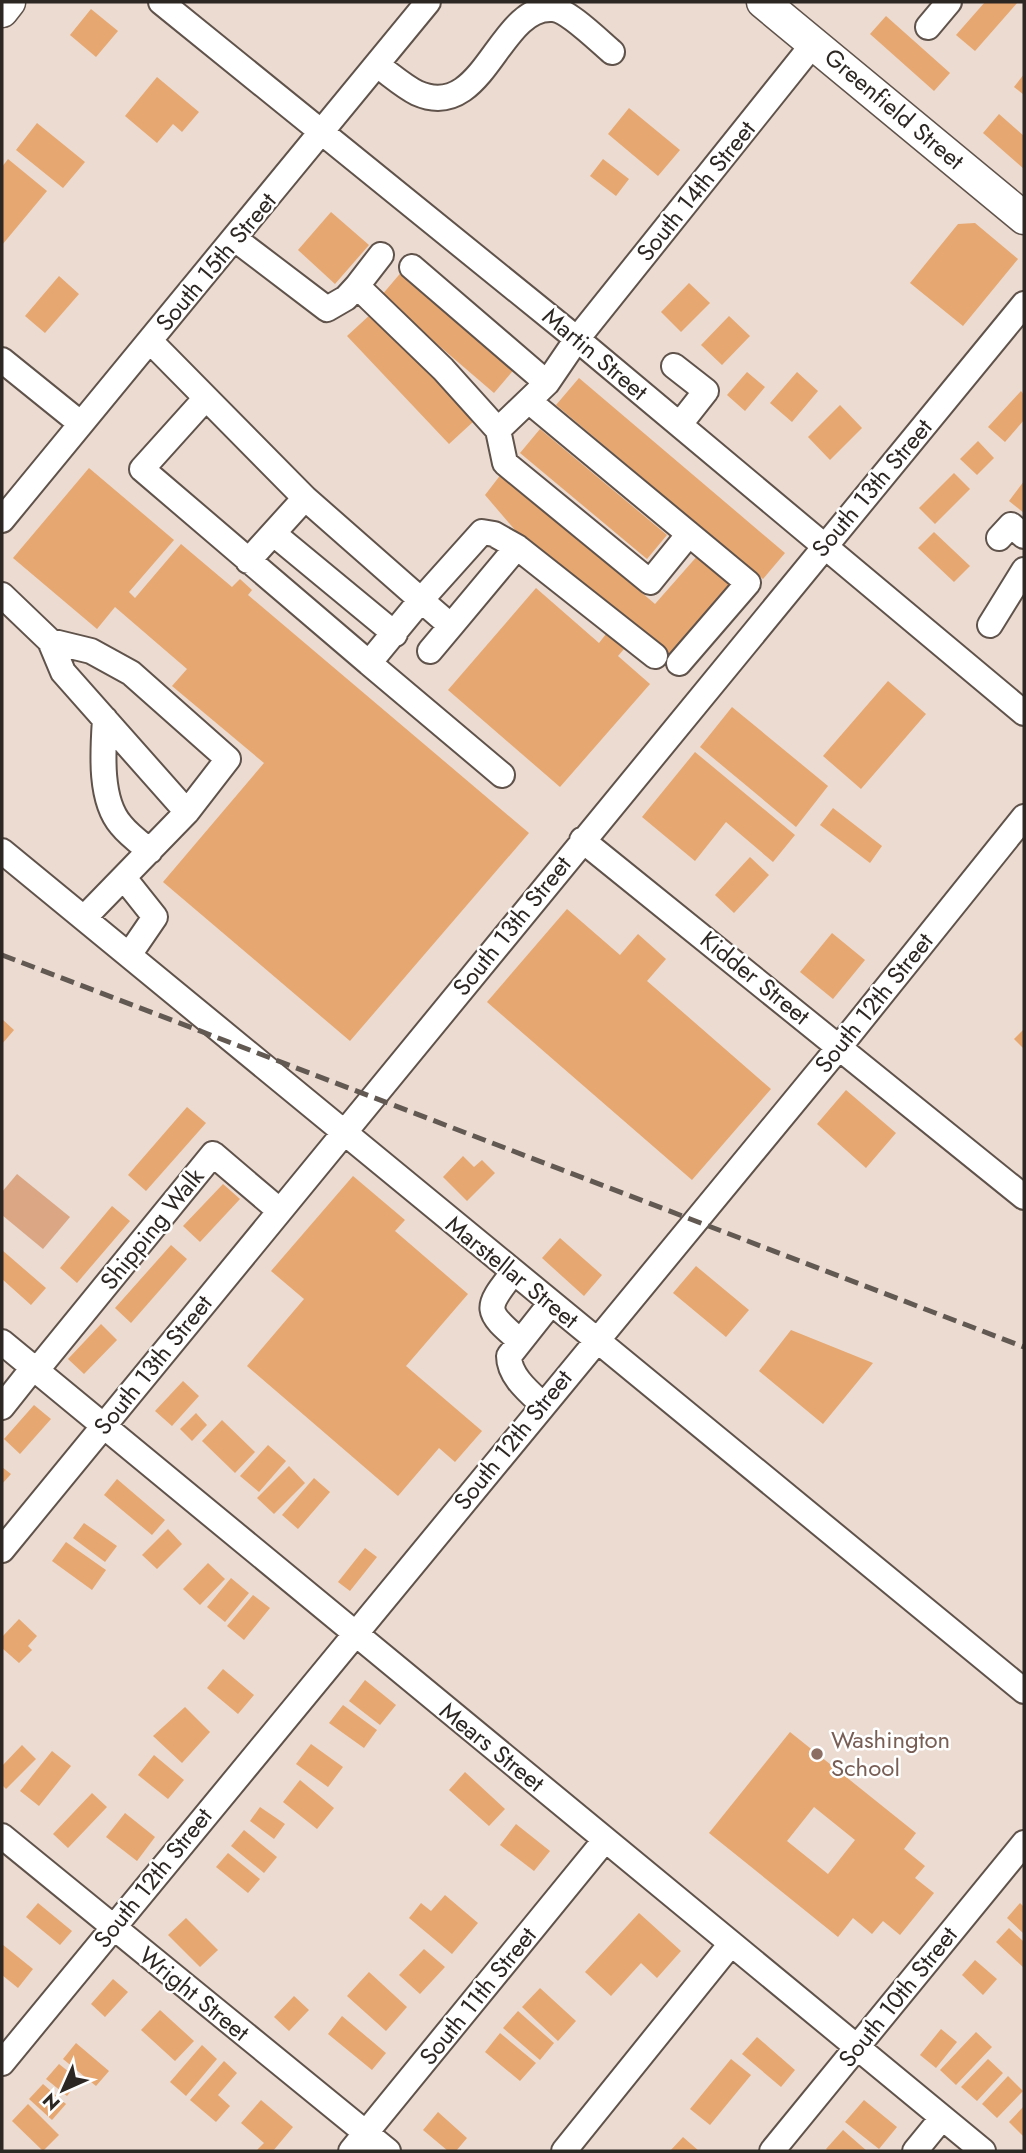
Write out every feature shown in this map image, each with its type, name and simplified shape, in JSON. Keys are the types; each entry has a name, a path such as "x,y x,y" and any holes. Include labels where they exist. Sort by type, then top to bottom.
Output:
{"main road":[{"path":"2,11 9,2"},
{"name":"Greenfield Street","path":"763,2 1024,218"}],"street":[{"name":"Martin Street","path":"161,2 577,339 1024,713"},
{"name":"South 15th Street","path":"2,520 428,2"},
{"path":"928,27 949,2"},
{"path":"377,65 417,93 436,97 461,91 478,76 518,25 535,12 554,8 612,52"},
{"name":"South 14th Street","path":"498,430 547,383 577,339 814,43"},
{"path":"235,239 327,309 346,298 381,255"},
{"path":"411,267 547,383"},
{"path":"357,286 443,369 498,430 505,463 650,582 689,534"},
{"name":"South 13th Street","path":"2,1550 1024,303"},
{"path":"150,341 305,498 452,626"},
{"path":"2,360 80,423"},
{"path":"674,366 706,391 680,424"},
{"path":"205,399 142,469 502,775"},
{"path":"530,402 748,583 679,663"},
{"path":"248,561 305,498"},
{"path":"999,538 1011,525 1024,536"},
{"path":"369,663 482,532 494,534 517,547 655,656"},
{"path":"274,534 395,634"},
{"path":"430,651 517,547"},
{"path":"990,625 1024,570"},
{"path":"2,595 50,641 63,672 187,812"},
{"path":"50,641 91,651 131,673 228,759 187,812 84,918"},
{"path":"104,719 103,754 111,805 119,824 150,851"},
{"name":"South 12th Street","path":"2,2063 840,1046 1024,817"},
{"name":"Kidder Street","path":"582,840 1024,1197"},
{"name":"Marstellar Street","path":"2,851 1024,1691"},
{"path":"124,878 155,917 129,955"},
{"name":"Shipping Walk","path":"2,1407 213,1154 280,1211"},
{"path":"513,1273 493,1298 490,1311 494,1319 520,1341"},
{"path":"542,1405 509,1366 509,1356 551,1303"},
{"name":"Mears Street","path":"2,1342 983,2151"},
{"name":"Wright Street","path":"2,1836 113,1928 358,2142 388,2151"},
{"name":"South 11th Street","path":"358,2142 605,1840"},
{"name":"South 10th Street","path":"772,2151 1024,1843"},
{"path":"564,2151 730,1945"},
{"path":"915,2151 942,2118"}],"shaded area":[{"path":"17,1174 70,1217 43,1249 2,1215 2,1192"}],"building":[{"path":"985,2 1018,2 975,51 956,35"},
{"path":"91,9 118,31 96,57 70,35"},
{"path":"886,16 950,73 934,91 870,34"},
{"path":"1024,74 1024,95 1014,87"},
{"path":"157,77 199,112 182,132 173,124 157,143 125,116"},
{"path":"629,108 680,150 658,176 608,134"},
{"path":"999,114 1024,136 1024,169 983,133"},
{"path":"37,123 85,162 63,188 16,150"},
{"path":"8,159 47,191 2,245 2,167"},
{"path":"603,159 629,179 616,196 590,176"},
{"path":"331,212 369,245 335,284 298,250"},
{"path":"975,223 1018,259 963,326 910,283 958,224"},
{"path":"404,269 517,366 494,393 381,296"},
{"path":"59,276 79,294 45,333 25,316"},
{"path":"689,283 710,303 681,332 661,312"},
{"path":"372,313 474,421 449,444 347,336"},
{"path":"729,316 750,336 722,365 701,345"},
{"path":"747,372 765,387 745,411 727,395"},
{"path":"797,372 818,391 792,422 770,403"},
{"path":"579,378 785,553 763,579 556,405"},
{"path":"1021,391 1024,395 1024,420 1005,442 988,427"},
{"path":"840,405 862,428 830,460 808,437"},
{"path":"540,429 667,535 647,559 520,453"},
{"path":"978,441 994,458 977,475 960,459"},
{"path":"89,468 174,540 129,592 135,598 181,544 232,587 240,579 252,590 248,595 529,833 350,1041 163,882 264,763 172,686 187,669 115,607 97,629 13,558"},
{"path":"502,473 655,604 699,554 735,586 667,663 527,544 485,495"},
{"path":"954,473 970,489 935,524 919,508"},
{"path":"1024,481 1024,513 1009,501"},
{"path":"934,532 970,566 954,582 918,548"},
{"path":"536,588 599,643 606,634 624,649 618,656 650,684 560,787 448,690"},
{"path":"888,681 926,714 861,789 823,756"},
{"path":"732,707 828,786 796,827 700,747"},
{"path":"695,752 795,835 773,862 726,822 695,861 642,817"},
{"path":"833,808 882,846 870,863 820,825"},
{"path":"750,857 769,875 734,913 715,895"},
{"path":"567,909 620,955 638,934 666,959 647,981 771,1089 692,1180 487,1002"},
{"path":"832,933 865,960 833,999 800,972"},
{"path":"2,1019 14,1030 2,1044"},
{"path":"1024,1029 1024,1049 1014,1039"},
{"path":"846,1090 896,1133 866,1168 817,1124"},
{"path":"187,1107 206,1123 146,1191 128,1175"},
{"path":"463,1156 474,1167 482,1160 495,1173 467,1201 443,1177"},
{"path":"353,1176 405,1220 395,1231 468,1294 406,1366 482,1431 455,1462 439,1448 398,1496 247,1366 304,1299 271,1271"},
{"path":"223,1184 240,1199 200,1242 183,1226"},
{"path":"112,1206 130,1221 77,1283 60,1268"},
{"path":"560,1238 602,1275 584,1296 542,1258"},
{"path":"171,1245 187,1259 131,1323 115,1308"},
{"path":"2,1250 46,1288 31,1305 2,1279"},
{"path":"696,1266 749,1310 726,1337 673,1293"},
{"path":"101,1324 117,1340 84,1374 68,1359"},
{"path":"791,1330 873,1363 823,1424 759,1371"},
{"path":"183,1381 199,1396 172,1426 155,1411"},
{"path":"34,1405 51,1419 20,1454 4,1439"},
{"path":"196,1413 207,1425 192,1441 180,1429"},
{"path":"222,1420 255,1452 235,1473 202,1441"},
{"path":"268,1445 286,1461 259,1492 240,1476"},
{"path":"289,1466 305,1483 274,1514 257,1498"},
{"path":"2,1467 11,1474 2,1484"},
{"path":"314,1478 330,1492 298,1529 282,1515"},
{"path":"117,1479 165,1520 152,1535 104,1495"},
{"path":"84,1523 117,1546 105,1562 73,1538"},
{"path":"168,1529 182,1544 157,1569 142,1555"},
{"path":"66,1542 106,1570 92,1590 52,1561"},
{"path":"365,1548 377,1557 350,1591 338,1582"},
{"path":"208,1563 225,1579 200,1605 183,1589"},
{"path":"231,1578 249,1593 225,1622 207,1607"},
{"path":"253,1595 270,1608 244,1640 227,1626"},
{"path":"19,1619 37,1636 28,1646 32,1650 19,1663 2,1648 2,1637"},
{"path":"223,1669 254,1695 238,1714 207,1688"},
{"path":"365,1680 396,1705 380,1725 349,1701"},
{"path":"343,1705 377,1730 364,1748 329,1723"},
{"path":"185,1707 210,1732 182,1763 153,1736"},
{"path":"790,1732 916,1833 904,1849 925,1866 915,1878 934,1893 900,1935 883,1921 872,1934 853,1918 838,1937 709,1833","holes":["814,1807 855,1840 828,1874 787,1841"]},
{"path":"311,1744 343,1767 328,1787 296,1764"},
{"path":"22,1745 36,1759 6,1789 2,1785 2,1766"},
{"path":"52,1751 71,1766 39,1806 20,1791"},
{"path":"154,1755 184,1780 168,1799 138,1775"},
{"path":"465,1772 505,1809 489,1826 449,1790"},
{"path":"300,1780 334,1808 317,1829 283,1802"},
{"path":"92,1793 107,1807 68,1848 53,1834"},
{"path":"260,1807 285,1824 274,1839 250,1821"},
{"path":"125,1813 155,1837 137,1861 106,1837"},
{"path":"516,1824 550,1851 534,1871 500,1845"},
{"path":"244,1830 277,1857 264,1873 231,1846"},
{"path":"228,1853 260,1879 248,1893 216,1867"},
{"path":"445,1895 478,1923 452,1954 409,1918 421,1903 431,1911"},
{"path":"38,1903 72,1931 60,1945 26,1917"},
{"path":"1020,1903 1024,1907 1024,1934 1007,1918"},
{"path":"639,1913 681,1951 657,1978 641,1963 611,1996 585,1972"},
{"path":"186,1918 218,1950 200,1967 168,1935"},
{"path":"1009,1928 1024,1942 1024,1968 996,1942"},
{"path":"2,1944 33,1969 18,1988 2,1975"},
{"path":"424,1949 445,1967 420,1994 399,1975"},
{"path":"975,1960 997,1979 983,1995 962,1975"},
{"path":"369,1972 407,2007 386,2031 347,1996"},
{"path":"113,1979 128,1992 105,2017 91,2004"},
{"path":"540,1988 576,2021 558,2041 522,2007"},
{"path":"294,1996 309,2010 289,2031 274,2017"},
{"path":"160,2010 194,2041 175,2061 141,2030"},
{"path":"518,2011 554,2043 540,2060 503,2028"},
{"path":"342,2016 386,2053 372,2070 328,2034"},
{"path":"941,2029 957,2042 936,2068 920,2055"},
{"path":"976,2032 992,2047 956,2085 940,2070"},
{"path":"500,2033 536,2063 520,2081 485,2052"},
{"path":"757,2037 795,2070 781,2087 742,2054"},
{"path":"76,2043 109,2071 96,2086 63,2059"},
{"path":"202,2045 217,2059 186,2096 170,2082"},
{"path":"731,2059 751,2075 710,2125 690,2109"},
{"path":"988,2059 1003,2073 977,2101 961,2087"},
{"path":"224,2061 237,2073 218,2095 230,2106 216,2122 190,2100"},
{"path":"59,2064 79,2080 67,2096 46,2079"},
{"path":"1008,2076 1023,2091 997,2118 982,2104"},
{"path":"43,2084 66,2104 52,2120 29,2099"},
{"path":"261,2100 293,2127 273,2151 256,2151 264,2143 241,2123"},
{"path":"864,2100 897,2127 879,2149 845,2122"},
{"path":"28,2104 59,2135 43,2151 12,2121"},
{"path":"1024,2106 1024,2137 1009,2122"},
{"path":"438,2112 467,2138 456,2151 448,2151 423,2130"},
{"path":"843,2130 867,2151 828,2151 826,2149"},
{"path":"683,2137 699,2151 670,2151"}],"railway":[{"path":"2,955 1024,1347"}],"place":[{"name":"Washington School","path":"817,1754"}]}
